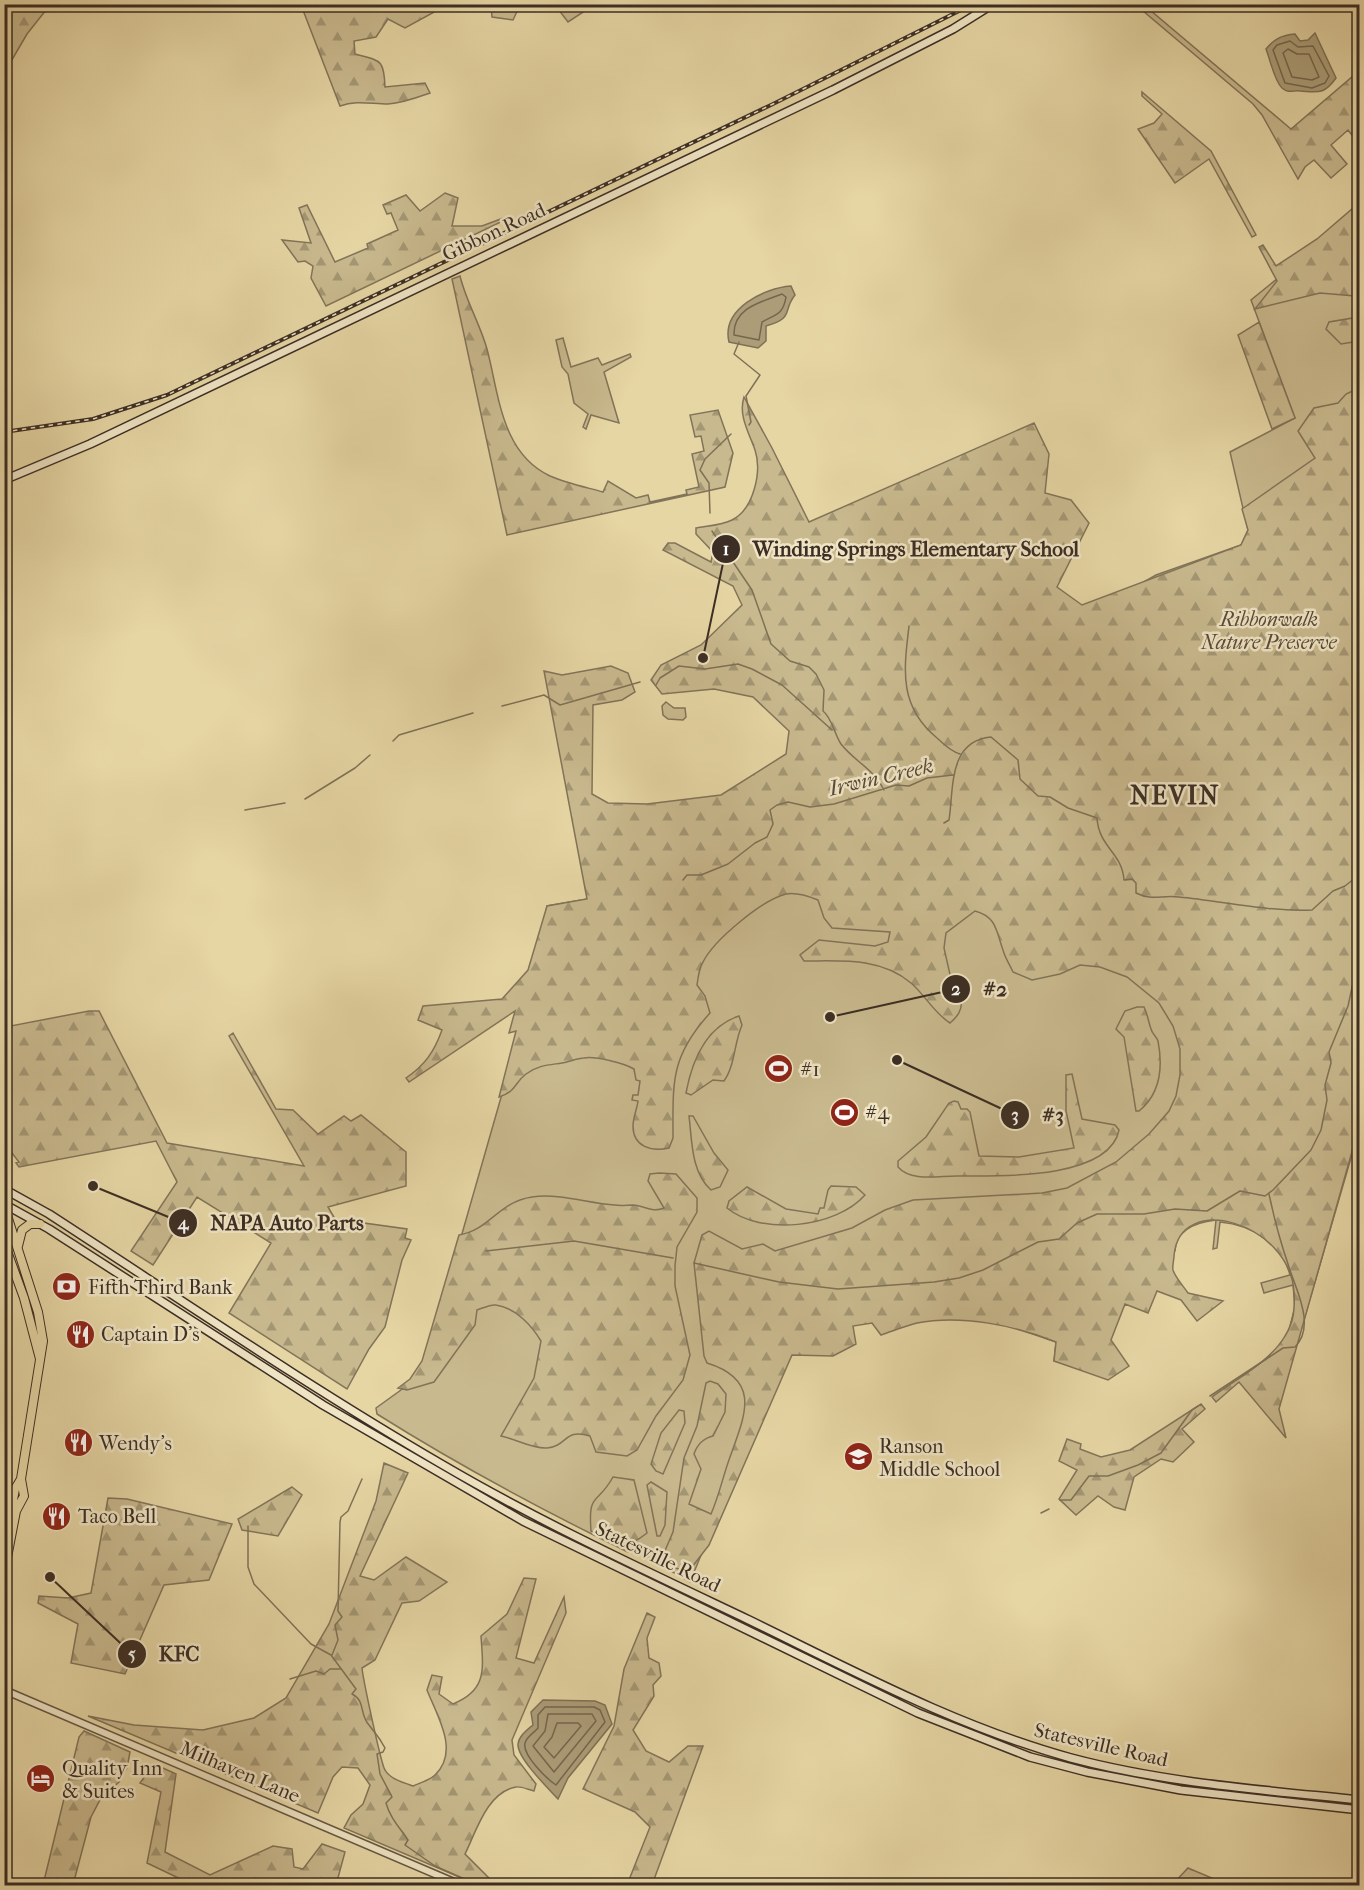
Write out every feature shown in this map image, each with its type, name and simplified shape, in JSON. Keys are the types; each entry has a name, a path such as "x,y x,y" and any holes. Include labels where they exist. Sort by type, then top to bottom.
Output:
{"main road":[{"name":"Gibbon Road","path":"4,480 90,444 833,90 953,29 993,4"},
{"name":"Statesville Road","path":"4,1189 49,1214 338,1403 490,1492 651,1573 914,1699 1023,1744 1097,1764 1166,1778 1359,1800"},
{"name":"Statesville Road","path":"4,1205 40,1224 323,1405 523,1521 918,1713 1030,1757 1097,1774 1185,1790 1359,1810"},
{"path":"4,1205 43,1341 37,1395 21,1479 24,1496 16,1511 4,1573"},
{"path":"18,1254 22,1230 30,1224 40,1224"},
{"path":"4,1243 26,1306 40,1359"}],"street":[{"name":"Milhaven Lane","path":"4,1690 463,1886"}],"green space":[{"path":"491,4 520,5 513,20 492,17"},
{"path":"4,5 50,5 27,34 6,70"},
{"path":"301,5 447,5 405,28 388,19 376,37 354,41 355,54 376,60 382,66 385,87 425,83 430,93 388,104 358,103 340,106"},
{"path":"555,5 594,5 568,22"},
{"path":"1136,5 1144,5 1291,129 1359,71 1359,144 1348,130 1331,145 1347,164 1331,178 1314,160 1305,167 1298,179 1262,115 1253,104"},
{"path":"1142,92 1211,151 1256,235 1252,237 1209,159 1175,183 1138,129 1154,123 1162,114 1142,96"},
{"path":"445,193 458,198 452,226 482,226 506,217 507,219 326,306 311,278 313,266 305,261 298,262 282,240 311,243 299,208 307,205 335,262 368,248 367,244 398,230 391,213 387,214 383,205 406,195 420,211"},
{"path":"1359,203 1359,298 1320,293 1255,309 1277,281 1259,247 1263,245 1276,266 1317,239"},
{"name":"Ribbonwalk Nature Preserve","path":"1359,212 1360,1127 1301,1330 1290,1326 1295,1307 1293,1285 1264,1293 1261,1283 1290,1275 1280,1254 1273,1245 1254,1232 1220,1222 1217,1248 1213,1249 1216,1220 1195,1225 1184,1232 1176,1243 1175,1251 1121,1296 1092,1373 1054,1361 1056,1342 1027,1332 831,1238 690,1582 638,1552 628,1552 532,1503 469,1469 377,1414 376,1408 412,1382 425,1363 528,1003 547,906 587,899 1156,575 1241,545 1248,530 1230,452 1295,418 1251,300"},
{"path":"460,276 487,349 505,421 521,453 534,466 550,476 603,492 608,481 636,498 648,495 650,502 687,494 686,490 699,487 692,454 704,451 701,436 695,437 690,415 718,410 733,453 725,487 507,535 452,279"},
{"path":"1359,317 1359,341 1341,344 1326,329 1329,322"},
{"path":"1259,322 1295,418 1272,429 1238,335"},
{"path":"563,338 571,367 598,358 602,365 630,354 631,357 604,372 619,423 591,415 586,429 583,427 588,414 574,403 568,374 562,367 556,340"},
{"name":"Ribbonwalk Nature Preserve","path":"1359,388 1359,1127 1279,1409 1286,1438 1239,1382 1216,1402 1212,1397 1252,1370 1279,1345 1290,1325 1294,1304 1294,1292 1288,1268 1274,1248 1256,1233 1234,1223 1213,1220 1194,1224 1180,1236 1173,1268 1188,1293 1223,1301 1197,1321 1181,1300 1157,1291 1148,1313 1125,1304 1111,1340 1129,1366 1108,1380 1054,1361 1056,1342 1024,1331 970,1321 917,1323 881,1335 872,1323 853,1326 856,1344 833,1356 792,1355 709,1545 692,1567 683,1570 664,1565 661,1560 673,1532 684,1458 697,1426 706,1383 710,1381 718,1384 726,1394 725,1412 713,1436 701,1442 694,1454 701,1469 689,1504 711,1514 744,1413 745,1401 736,1379 724,1370 707,1363 704,1356 694,1263 702,1235 709,1231 742,1249 763,1244 775,1251 852,1228 885,1210 913,1200 1042,1193 1067,1188 1116,1162 1149,1134 1169,1111 1176,1096 1180,1075 1180,1049 1173,1026 1159,1003 1127,977 1100,967 1080,965 1060,974 1032,980 1013,972 992,921 975,911 946,933 944,948 955,997 961,999 959,1013 950,1023 911,983 887,969 860,962 804,961 800,955 819,940 875,946 888,942 890,932 832,928 824,918 818,900 802,895 786,894 764,904 728,932 702,964 697,985 705,996 710,1013 687,1043 676,1071 673,1138 669,1148 650,1148 636,1139 633,1126 638,1101 632,1100 633,1095 638,1095 640,1081 636,1080 634,1069 617,1062 589,1058 539,1067 526,1074 505,1095 499,1097 516,1031 509,1033 515,1011 409,1082 406,1078 428,1057 442,1030 418,1020 423,1006 502,999 528,970 547,906 587,899 544,671 562,675 611,666 628,673 635,692 622,700 593,705 592,794 608,803 647,804 721,795 786,754 789,731 753,697 714,689 662,694 651,680 661,665 701,645 742,605 733,586 663,550 668,543 675,543 711,562 713,552 696,534 696,528 732,520 740,515 751,499 757,478 757,459 743,417 744,397 809,522 1034,423 1049,454 1045,493 1071,500 1089,523 1057,587 1082,605 1241,545 1248,530 1242,509 1315,458 1298,431 1314,408 1338,403 1346,394"},
{"path":"666,702 674,708 685,708 686,717 683,720 668,719 663,715 662,706"},
{"path":"1144,1007 1158,1041 1160,1061 1156,1088 1152,1097 1139,1111 1136,1111 1124,1037 1116,1029 1125,1011"},
{"path":"99,1011 167,1143 304,1166 229,1036 233,1033 276,1109 293,1110 318,1134 344,1116 351,1121 361,1115 406,1152 406,1186 328,1207 335,1219 407,1229 405,1238 411,1240 402,1260 385,1327 369,1349 347,1389 229,1313 271,1243 197,1197 153,1265 131,1251 177,1182 156,1141 19,1167 16,1163 19,1162 5,1144 5,1027"},
{"path":"739,1016 742,1025 728,1075 724,1081 713,1080 691,1095 686,1093 696,1057 702,1047 717,1028"},
{"path":"1072,1074 1082,1119 1115,1125 1119,1130 1111,1146 1095,1158 1074,1167 1024,1175 919,1177 904,1172 898,1167 898,1161 926,1137 949,1103 954,1101 958,1102 961,1109 967,1109 970,1112 979,1156 1019,1157 1074,1148 1066,1111 1066,1075"},
{"path":"689,1116 693,1116 714,1153 728,1170 720,1187 711,1190 704,1183 696,1165"},
{"path":"650,1174 676,1174 697,1198 697,1212 677,1247 675,1266 675,1286 690,1355 683,1380 656,1416 637,1450 627,1456 596,1452 590,1436 582,1434 575,1434 554,1447 547,1448 536,1447 501,1436 534,1378 541,1341 523,1318 496,1305 477,1310 475,1325 434,1382 407,1390 398,1388 410,1379 422,1361 459,1235 479,1228 511,1204 532,1197 563,1197 605,1204 633,1205 652,1210 664,1208 648,1181"},
{"path":"831,1186 856,1187 865,1195 836,1215 798,1224 778,1225 759,1222 742,1217 727,1208 729,1201 747,1187 786,1209 818,1214 820,1208 824,1208"},
{"path":"1201,1404 1205,1409 1182,1429 1194,1442 1173,1462 1161,1459 1134,1477 1125,1510 1114,1507 1098,1496 1076,1515 1059,1499 1077,1470 1059,1461 1067,1439 1081,1444 1080,1449 1101,1457 1130,1450"},
{"path":"679,1410 684,1411 685,1423 663,1474 656,1471 651,1464 661,1433"},
{"path":"384,1463 408,1473 360,1576 374,1580 406,1557 447,1582 419,1601 402,1603 375,1660 362,1668 380,1753 385,1770 390,1776 413,1786 433,1777 442,1766 446,1755 444,1733 427,1690 432,1675 442,1677 439,1694 453,1704 472,1692 481,1677 481,1636 507,1614 524,1578 536,1579 516,1658 534,1663 564,1597 566,1613 512,1740 514,1755 536,1784 534,1791 516,1787 497,1796 478,1824 465,1854 496,1885 478,1885 344,1828 351,1815 363,1804 370,1785 358,1768 342,1767 333,1777 318,1813 88,1716 134,1725 203,1730 254,1718 286,1698 329,1624 376,1501"},
{"path":"613,1477 634,1480 647,1533 625,1545 614,1543 591,1531 592,1504"},
{"path":"651,1482 667,1492 665,1525 660,1536 657,1536 647,1485"},
{"path":"292,1487 302,1495 278,1536 242,1530 238,1519"},
{"path":"108,1498 127,1499 232,1524 209,1580 164,1585 125,1674 71,1663 78,1624 38,1603 39,1596 68,1598 91,1593"},
{"path":"647,1613 655,1617 647,1638 649,1658 659,1663 661,1676 653,1685 654,1696 633,1730 646,1751 669,1762 688,1746 703,1746 652,1885 627,1885 650,1827 635,1812 583,1789 614,1726 624,1669"},
{"path":"84,1731 130,1752 127,1768 119,1782 101,1798 91,1817 73,1885 43,1885 79,1737"},
{"path":"154,1764 176,1774 165,1852 210,1875 273,1846 292,1849 294,1867 303,1869 322,1844 345,1852 336,1885 193,1885 147,1863 161,1792 140,1783"},
{"path":"1188,1868 1219,1881 1221,1885 1191,1885 1184,1880 1180,1885 1172,1885"}],"water":[{"path":"1315,33 1336,78 1324,90 1316,92 1284,90 1272,69 1266,49 1282,37 1295,34 1300,41 1308,40"},
{"path":"791,286 795,295 784,317 766,326 766,341 758,348 729,342 728,330 738,310 757,296"},
{"path":"543,1700 595,1701 605,1705 612,1724 568,1778 558,1799 522,1757 518,1744 522,1736 533,1725 531,1712"}],"waterway":[{"path":"739,342 734,354 760,375 746,396 751,422 749,425"},
{"path":"710,513 709,483 700,470 705,459 731,434"},
{"path":"712,531 752,590 771,644 790,661 809,667 816,674 824,690 823,711 829,718 841,744 870,771 884,790"},
{"path":"909,626 905,672 906,686 915,713 924,726 947,747 960,754"},
{"path":"656,685 660,678 679,666 705,669 738,664 782,685 832,730"},
{"path":"502,706 544,695 560,705 640,682"},
{"path":"393,741 399,735 473,713"},
{"name":"Irwin Creek","path":"944,823 949,820 953,781 960,757 967,747 977,740 991,737 1018,760 1020,779 1038,796 1050,797 1068,808 1097,818 1102,836 1119,863 1124,880 1132,879 1136,883 1136,893 1152,897 1179,897 1246,906 1312,910 1333,891 1345,886 1360,874"},
{"path":"305,799 355,768 370,755"},
{"name":"Irwin Creek","path":"683,880 687,875 701,875 728,864 755,843 767,837 773,824 770,810 777,805 788,802 810,807 834,804 896,785 909,786 927,778 953,775"},
{"path":"245,810 285,803"},
{"path":"694,1263 779,1282 838,1289 934,1282 959,1278 983,1270 1038,1242 1059,1239 1077,1223 1097,1214 1144,1214 1175,1209 1207,1211 1240,1191 1265,1196 1311,1150 1321,1130 1327,1100 1325,1085 1331,1063 1329,1052 1348,1006 1360,951"},
{"path":"1210,1396 1283,1348 1295,1347 1304,1329 1300,1297 1280,1240 1269,1194"},
{"path":"486,1251 574,1241 673,1258"},
{"path":"1060,1500 1071,1500 1089,1476 1108,1476 1138,1465 1161,1453 1192,1410 1198,1406"},
{"path":"332,1655 338,1640 335,1625 342,1617 338,1611 340,1522 341,1517 348,1511 362,1479"},
{"path":"1041,1513 1049,1509"},
{"path":"248,1526 248,1567 254,1584 311,1644 331,1655 356,1689 352,1694 359,1700 366,1721 385,1748 383,1752 377,1754 380,1774 392,1797 386,1803 388,1808 408,1840 405,1845 435,1866 469,1881"},
{"path":"290,1679 316,1671 324,1674 330,1669 340,1669"}],"railway":[{"path":"4,432 93,419 167,395 773,104 973,4"}],"place":[{"name":"Winding Springs Elementary School","path":"703,658"},
{"name":"#2","path":"830,1017"},
{"name":"#3","path":"897,1060"},
{"name":"#1","path":"779,1069"},
{"name":"#4","path":"844,1112"},
{"name":"NAPA Auto Parts","path":"93,1186"},
{"name":"Fifth Third Bank","path":"67,1287"},
{"name":"Captain D's","path":"80,1334"},
{"name":"Wendy's","path":"78,1443"},
{"name":"Ranson Middle School","path":"858,1457"},
{"name":"Taco Bell","path":"57,1516"},
{"name":"KFC","path":"50,1577"},
{"name":"Quality Inn & Suites","path":"41,1779"}],"district":[{"name":"NEVIN","path":"1175,795"}]}
